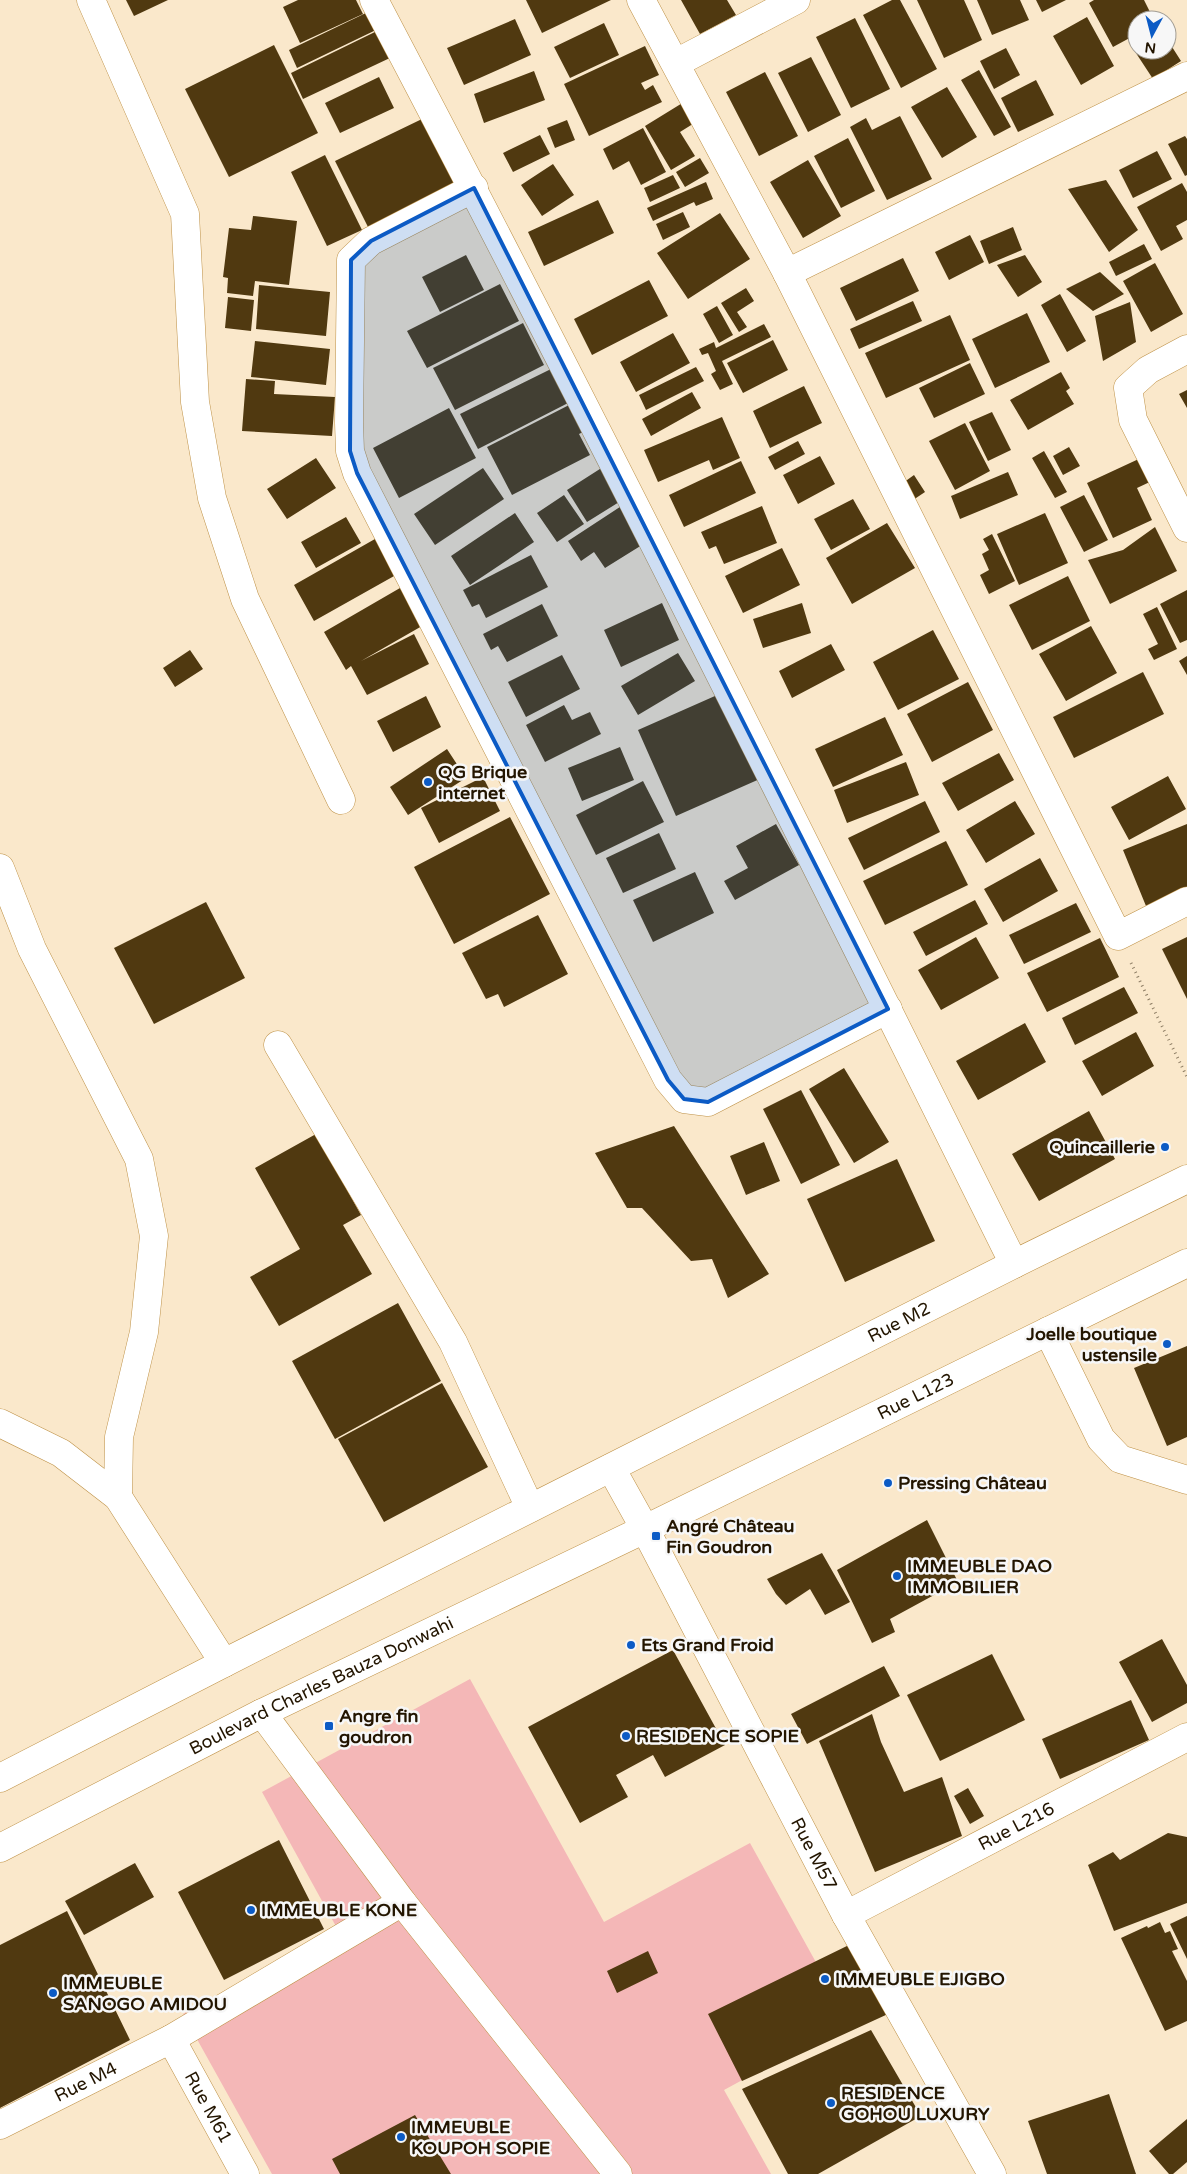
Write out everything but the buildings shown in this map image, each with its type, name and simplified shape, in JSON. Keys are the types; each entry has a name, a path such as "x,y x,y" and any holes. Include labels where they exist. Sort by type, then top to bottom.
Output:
{"street":[{"path":"90,0 186,214 195,402 212,498 245,599 341,800"},
{"path":"374,0 474,188 888,1009 1014,1264"},
{"path":"641,0 787,274 1118,936 1187,901"},
{"path":"676,63 796,0"},
{"path":"787,274 1187,76"},
{"path":"474,188 371,241 352,260 349,423 350,451 356,473 668,1080 684,1098 708,1102 888,1009"},
{"path":"1187,349 1148,370 1128,388 1133,420 1187,528"},
{"path":"0,868 32,949 139,1159 154,1236 144,1332 118,1437 118,1497"},
{"path":"278,1045 453,1342 530,1508"},
{"name":"Rue M2","path":"610,1468 1187,1179"},
{"name":"Rue L123","path":"645,1529 1187,1263"},
{"path":"1048,1331 1101,1439 1120,1459 1187,1480"},
{"path":"0,1423 61,1453 118,1497 224,1662"},
{"path":"0,1778 224,1662 610,1468"},
{"name":"Rue M57","path":"610,1468 645,1529 846,1915 992,2174"},
{"name":"Boulevard Charles Bauza Donwahi","path":"0,1848 262,1713 645,1529"},
{"path":"262,1713 402,1902 618,2174"},
{"name":"Rue L216","path":"846,1915 1187,1737"},
{"name":"Rue M4","path":"0,2125 171,2039 402,1902"},
{"name":"Rue M61","path":"171,2039 245,2174"}],"path":[{"path":"1118,936 1187,1077"}],"highlighted area":[{"path":"474,188 888,1009 708,1102 684,1099 668,1080 357,473 350,451 351,260 371,241"}],"shaded area":[{"path":"470,1679 604,1922 750,1843 849,2022 724,2090 771,2174 272,2174 183,2014 338,1930 262,1792"}],"place":[{"name":"QG Brique internet","path":"428,782"},
{"name":"Quincaillerie","path":"1165,1147"},
{"name":"Joelle boutique ustensile","path":"1167,1344"},
{"name":"Pressing Château","path":"888,1483"},
{"name":"Angré Château Fin Goudron","path":"656,1536"},
{"name":"IMMEUBLE DAO IMMOBILIER","path":"897,1576"},
{"name":"Ets Grand Froid","path":"631,1645"},
{"name":"Angre fin goudron","path":"329,1726"},
{"name":"RESIDENCE SOPIE","path":"626,1736"},
{"name":"IMMEUBLE KONE","path":"251,1910"},
{"name":"IMMEUBLE EJIGBO","path":"825,1979"},
{"name":"IMMEUBLE SANOGO AMIDOU","path":"53,1993"},
{"name":"RESIDENCE GOHOU LUXURY","path":"831,2103"},
{"name":"IMMEUBLE KOUPOH SOPIE","path":"401,2137"}]}
